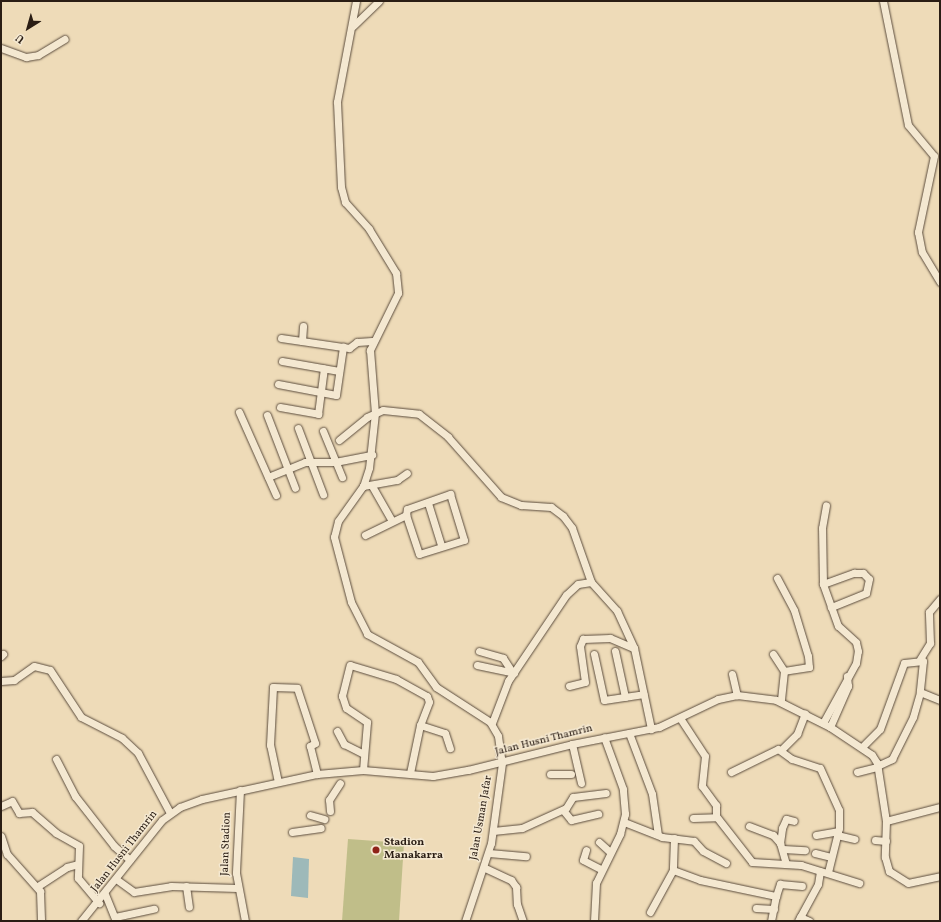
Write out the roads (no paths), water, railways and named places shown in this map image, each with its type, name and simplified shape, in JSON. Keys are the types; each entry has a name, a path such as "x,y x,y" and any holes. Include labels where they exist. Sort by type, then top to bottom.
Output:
{"street":[{"path":"356,1 353,26 337,102 341,187 345,202 369,229 396,273 398,284 395,301 372,341 370,358 376,413 372,455 363,486 334,534 358,622 375,641 418,662 436,687 492,724 513,673 569,591 578,584 591,582"},
{"path":"353,26 379,1"},
{"path":"883,1 908,125 934,156 918,232 922,252 940,282"},
{"path":"1,48 26,57 38,55 65,39"},
{"path":"302,341 303,326"},
{"path":"281,338 343,347 372,341"},
{"path":"278,384 336,395 343,347"},
{"path":"282,361 339,371"},
{"path":"280,407 318,414 324,368"},
{"path":"339,440 376,413 401,410 425,418 448,437 501,497 521,505 539,504 560,512 572,528 591,582 616,611 634,648 651,729"},
{"path":"239,412 276,494"},
{"path":"267,415 295,488"},
{"path":"298,428 323,494"},
{"path":"323,430 342,477"},
{"path":"268,477 305,462 335,462 372,455"},
{"path":"363,486 372,486 397,480 407,473"},
{"path":"372,486 392,521"},
{"path":"450,494 464,540 441,545 419,554 406,515 407,509 428,503 450,494"},
{"path":"428,503 441,545"},
{"path":"823,723 847,676 856,663 857,646 838,626 823,584 822,528 826,505"},
{"path":"365,534 406,515"},
{"path":"823,584 854,573 863,573 869,579 866,593 831,607"},
{"path":"777,578 794,610 808,656 809,667 784,671"},
{"path":"862,747 880,729 900,667 904,662 920,659 930,643 929,612 940,599"},
{"path":"569,686 585,682 580,646 584,639 610,638 634,648"},
{"path":"615,651 625,697"},
{"path":"496,669 481,652 503,658 513,673"},
{"path":"594,654 604,700 644,694"},
{"path":"773,654 784,671 781,702"},
{"path":"857,772 877,766 892,759 913,717 920,692 925,667 920,659"},
{"path":"363,770 367,722 343,703 350,665 396,679 427,696 430,702 420,726 410,773"},
{"path":"477,665 513,673"},
{"path":"1,681 14,680 34,666 50,670 81,717 122,738 138,753 170,813"},
{"path":"732,674 737,695"},
{"path":"830,727 848,686 847,676"},
{"path":"278,782 270,739 273,687 297,688 315,743 310,746 317,774"},
{"path":"920,692 940,700"},
{"name":"Jalan Husni Thamrin","path":"81,921 99,903 130,860 170,813 202,799 317,774 363,770 433,776 502,763 572,744 651,729 680,718 718,699 737,695 781,702 823,723 862,747 877,766 886,821 886,862 895,878 914,883 940,876"},
{"path":"781,750 797,734 805,713"},
{"path":"680,718 705,756 702,786 716,805 716,817 752,862 786,864 824,871 838,879 859,883"},
{"name":"Jalan Usman Jafar","path":"465,921 485,868 493,831 502,763 498,736 492,724"},
{"path":"420,726 445,733 450,748"},
{"path":"337,731 344,744 364,754"},
{"path":"629,733 652,794 658,836"},
{"path":"594,921 596,883 601,869 624,822 623,789 604,737"},
{"path":"572,744 581,783"},
{"path":"731,772 770,750 781,750 789,757 813,764 822,771 839,810 837,833 831,856 799,919 809,921"},
{"path":"56,759 75,796 114,846 130,860"},
{"path":"550,774 571,776 571,765 576,762"},
{"path":"330,811 329,800 340,783"},
{"name":"Jalan Stadion","path":"240,790 237,888 245,921"},
{"path":"493,831 522,828 562,810 573,797 606,793"},
{"path":"1,806 12,801 19,813 32,812 56,834 79,846 78,878 99,903"},
{"path":"886,821 940,807"},
{"path":"562,810 571,820 598,814"},
{"path":"310,815 324,819"},
{"path":"693,818 716,817"},
{"path":"781,846 784,821 794,821"},
{"path":"624,822 658,836 694,841 703,851 726,863"},
{"path":"749,826 773,835 781,846 786,864"},
{"path":"292,832 321,828"},
{"path":"816,835 837,833 855,839"},
{"path":"1,836 7,854 38,886 42,908 41,921"},
{"path":"650,912 673,870 674,838"},
{"path":"875,840 886,841"},
{"path":"599,842 610,852"},
{"path":"781,846 805,850"},
{"path":"586,850 583,860 601,869"},
{"path":"489,853 526,856"},
{"path":"815,853 831,856"},
{"path":"38,886 66,866 78,864"},
{"path":"485,868 511,880 516,888 518,913 523,921"},
{"path":"673,870 724,886 776,896"},
{"path":"116,879 134,892 186,886 237,888"},
{"path":"771,921 780,884 802,886"},
{"path":"186,886 189,907"},
{"path":"105,894 116,919 154,909"},
{"path":"756,908 774,909"}],"water":[{"path":"293,857 309,859 308,898 291,896"}],"place":[{"name":"Stadion Manakarra","path":"376,850"}]}
